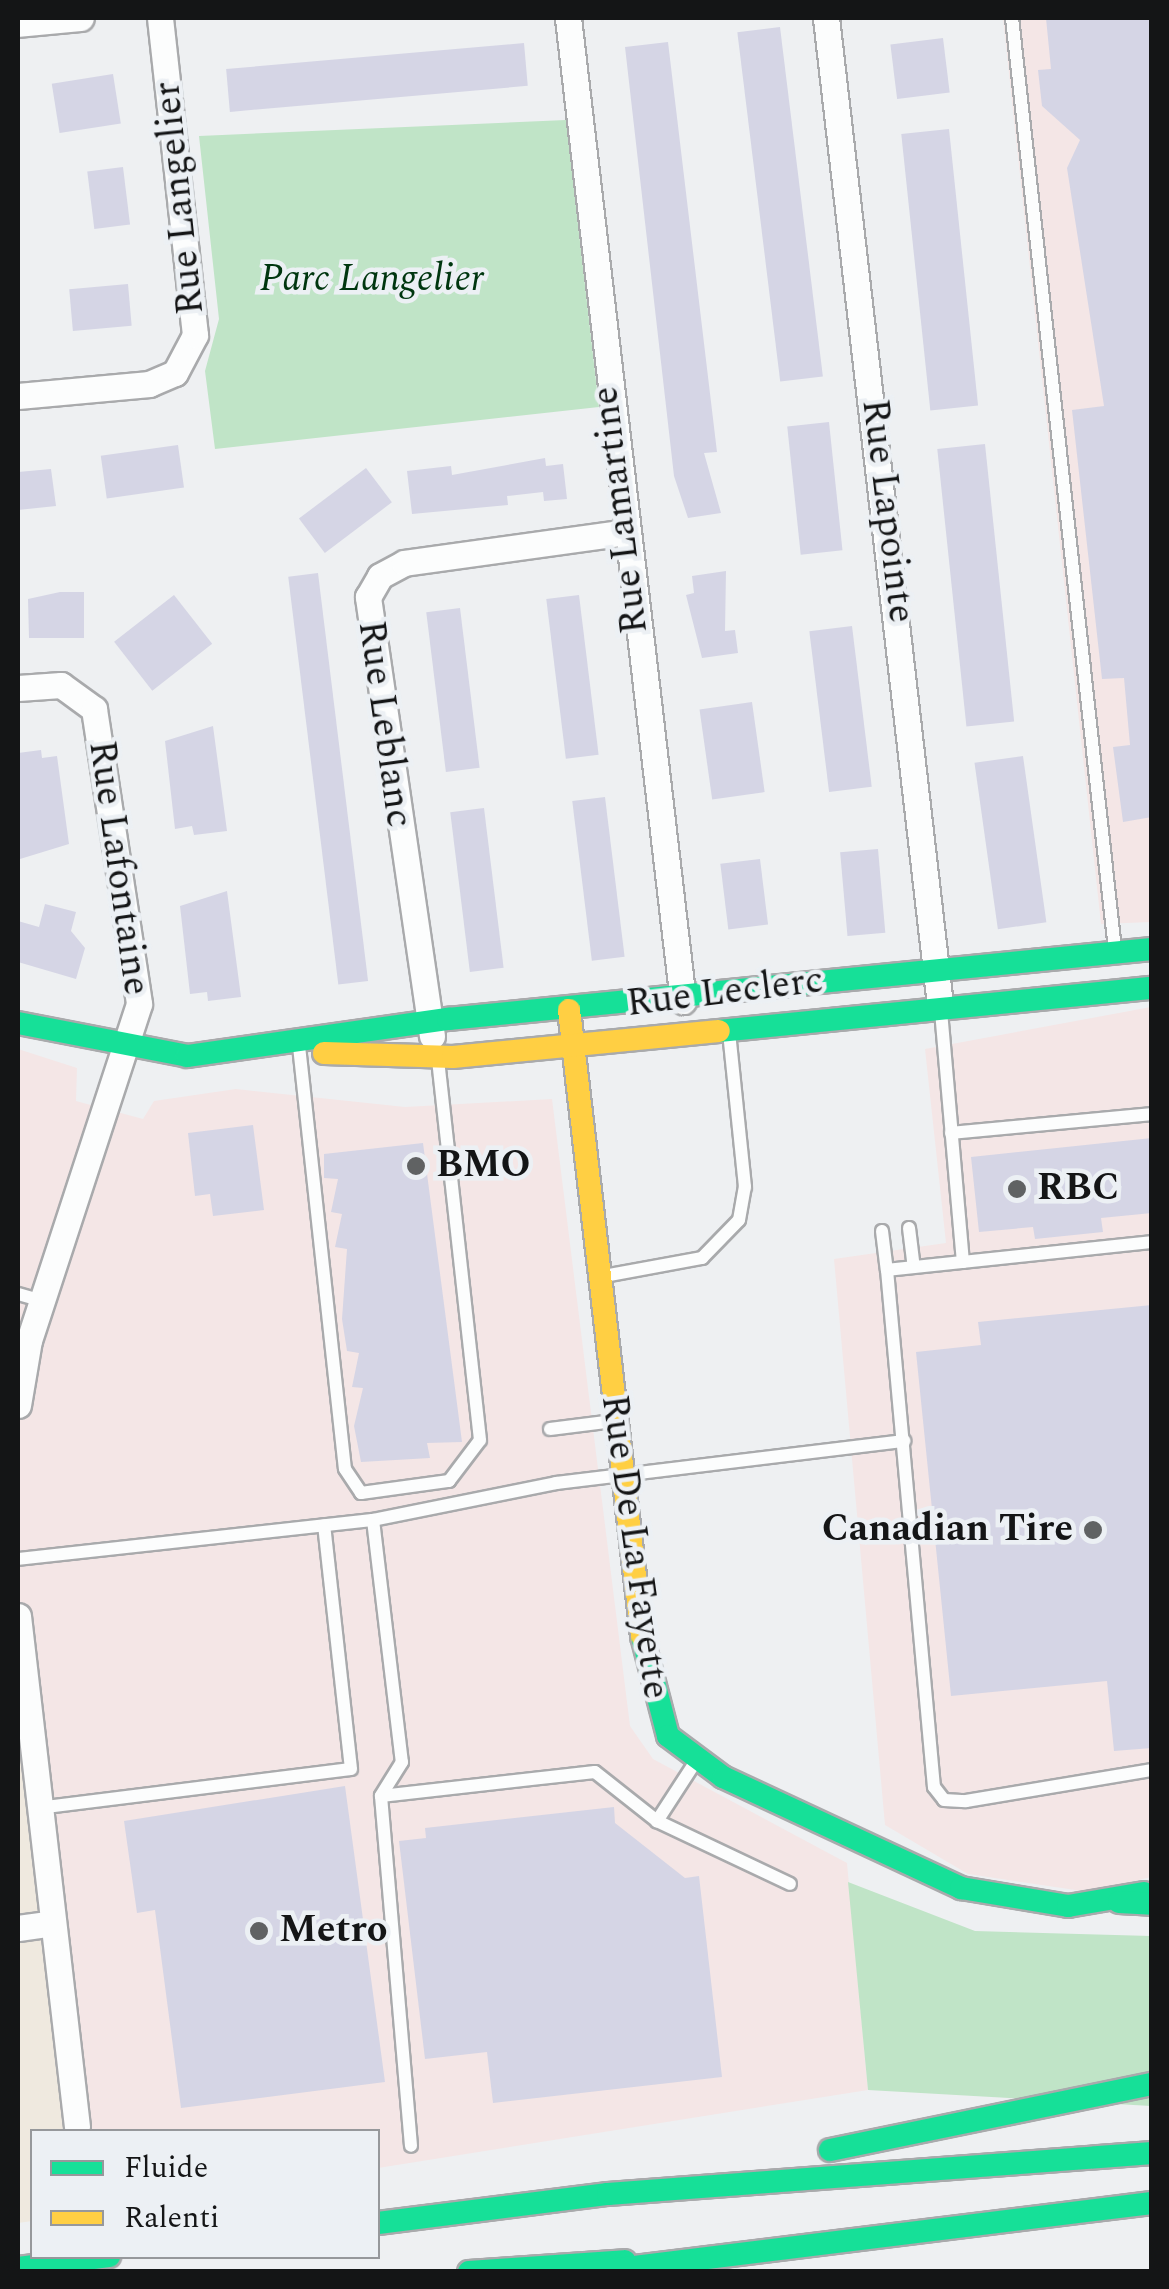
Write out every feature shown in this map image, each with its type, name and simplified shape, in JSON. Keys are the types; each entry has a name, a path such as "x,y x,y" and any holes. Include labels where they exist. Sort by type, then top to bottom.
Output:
{"main road":[{"name":"Rue Leclerc","path":"18,1024 125,1051 300,1046 428,1022 682,1001 938,969 1152,948"},
{"name":"Rue Leclerc","path":"300,1046 340,1058 438,1057 574,1046 940,1005 1152,988"},
{"name":"Rue De La Fayette","path":"569,1010 651,1698 668,1736 696,1761 960,1888 1046,1905 1120,1902 1152,1890"},
{"path":"1120,1902 1152,1904"},
{"path":"608,2194 1152,2084"},
{"path":"380,2223 608,2194 1152,2153"},
{"path":"594,2272 1152,2203"},
{"path":"470,2272 757,2252"},
{"path":"18,2268 86,2259"}],"street":[{"path":"18,24 81,18"},
{"name":"Rue Langelier","path":"18,396 150,384 175,373 195,335 160,18"},
{"name":"Rue Lamartine","path":"568,18 621,534 682,1001"},
{"name":"Rue Lapointe","path":"826,18 940,1005"},
{"name":"Rue Leblanc","path":"438,1057 428,1022 368,597 380,576 404,563 621,534"},
{"name":"Rue Lafontaine","path":"18,688 83,694 100,728 138,990 125,1051"},
{"path":"18,1405 30,1298 125,1051"},
{"path":"18,1616 21,1681 48,1924 78,2127"},
{"path":"18,1928 48,1924"}],"lane":[{"path":"1012,18 1115,952"},
{"path":"598,1276 702,1258 739,1220 745,1187 725,994"},
{"path":"940,1005 964,1262"},
{"path":"300,1046 345,1469 361,1493 449,1481 480,1440 438,1057"},
{"path":"951,1132 1152,1114"},
{"path":"909,1228 914,1268"},
{"path":"882,1230 934,1786 944,1800 1152,1770"},
{"path":"886,1270 1152,1242"},
{"path":"550,1429 616,1421"},
{"path":"18,1559 373,1520 622,1474 904,1442"},
{"path":"373,1520 402,1762 381,1796 411,2146"},
{"path":"36,1808 352,1769 324,1525"},
{"path":"657,1821 696,1761"},
{"path":"381,1796 595,1772 657,1821 790,1884"}],"shaded area":[{"path":"1003,18 1151,18 1151,922 1101,924"},
{"path":"1151,1007 1151,1877 1089,1892 968,1874 885,1825 834,1259 946,1243 925,1049"},
{"path":"18,1049 77,1068 76,1101 143,1119 154,1101 236,1089 405,1107 552,1099 630,1726 653,1759 847,1863 868,2090 380,2168 380,2129 78,2129 18,1698"},
{"path":"18,1698 78,2129 30,2129 30,2221 18,2223"}],"green space":[{"name":"Parc Langelier","path":"566,120 599,407 215,449 205,371 219,319 199,136"},
{"path":"848,1882 975,1931 1151,1936 1151,2106 868,2090"}],"building":[{"path":"1046,18 1152,18 1152,817 1123,822 1113,747 1130,745 1124,678 1102,679 1072,410 1104,406 1067,168 1080,140 1042,106 1038,70 1051,69"},
{"path":"780,27 823,376 780,382 737,32"},
{"path":"943,38 950,93 897,99 890,44"},
{"path":"668,42 717,452 704,453 721,513 688,518 674,476 625,47"},
{"path":"524,43 528,86 230,112 226,69"},
{"path":"113,74 121,123 60,133 52,84"},
{"path":"949,129 978,405 930,410 901,134"},
{"path":"123,167 130,225 94,229 87,171"},
{"path":"128,284 132,326 73,331 69,289"},
{"path":"829,422 842,550 801,555 787,426"},
{"path":"985,444 1014,721 966,726 937,449"},
{"path":"178,445 184,488 107,498 101,456"},
{"path":"545,458 546,466 563,464 567,499 544,501 543,492 507,496 508,505 412,514 407,471 451,466 452,475"},
{"path":"366,468 392,502 325,553 299,519"},
{"path":"51,469 56,506 18,510 18,472"},
{"path":"726,571 725,631 735,630 738,653 702,658 686,595 694,593 692,576"},
{"path":"318,573 368,981 338,985 288,577"},
{"path":"84,592 84,638 29,638 28,599"},
{"path":"174,595 212,644 152,691 114,642"},
{"path":"579,595 599,755 566,759 546,599"},
{"path":"460,608 480,768 446,772 426,612"},
{"path":"852,626 872,787 829,792 809,631"},
{"path":"752,702 765,792 712,799 700,709"},
{"path":"213,726 227,831 194,835 192,826 175,829 165,741"},
{"path":"41,750 42,758 57,756 69,844 20,859 18,753"},
{"path":"1023,756 1046,922 998,929 974,763"},
{"path":"605,797 625,957 592,961 572,801"},
{"path":"484,808 504,968 470,972 450,812"},
{"path":"878,849 885,933 847,936 840,852"},
{"path":"760,859 768,925 728,929 720,864"},
{"path":"227,891 241,997 208,1001 207,992 190,994 180,906"},
{"path":"45,904 76,912 71,931 85,948 76,979 18,962 18,921 39,927"},
{"path":"253,1125 264,1210 213,1216 210,1194 195,1196 188,1133"},
{"path":"1152,1138 1152,1213 1101,1218 1103,1232 1035,1239 1033,1227 979,1232 971,1157"},
{"path":"423,1143 462,1442 427,1443 430,1458 361,1462 354,1426 363,1388 352,1387 359,1353 347,1351 342,1319 347,1249 335,1247 342,1214 331,1212 338,1179 324,1178 324,1154"},
{"path":"1152,1305 1152,1748 1114,1751 1107,1681 951,1696 916,1352 981,1345 978,1322"},
{"path":"345,1786 385,2082 181,2108 155,1910 137,1913 124,1821"},
{"path":"614,1807 615,1823 685,1878 699,1876 722,2077 493,2103 487,2052 425,2059 399,1841 426,1838 425,1828"}],"traffic: fast":[{"path":"18,1023 187,1056 448,1019 1152,949"},
{"path":"719,1031 1152,988"},
{"path":"642,1636 668,1736 723,1777 961,1888 1068,1906 1144,1893"},
{"path":"1119,1902 1152,1904"},
{"path":"830,2150 1152,2084"},
{"path":"380,2223 608,2194 1152,2153"},
{"path":"594,2272 1152,2203"},
{"path":"18,2268 86,2259"},
{"path":"469,2272 625,2261"}],"traffic: slow":[{"path":"569,1010 642,1636"},
{"path":"324,1053 453,1057 719,1031"}],"place":[{"name":"BMO","path":"416,1166"},
{"name":"RBC","path":"1017,1189"},
{"name":"Canadian Tire","path":"1093,1530"},
{"name":"Metro","path":"259,1931"}]}
